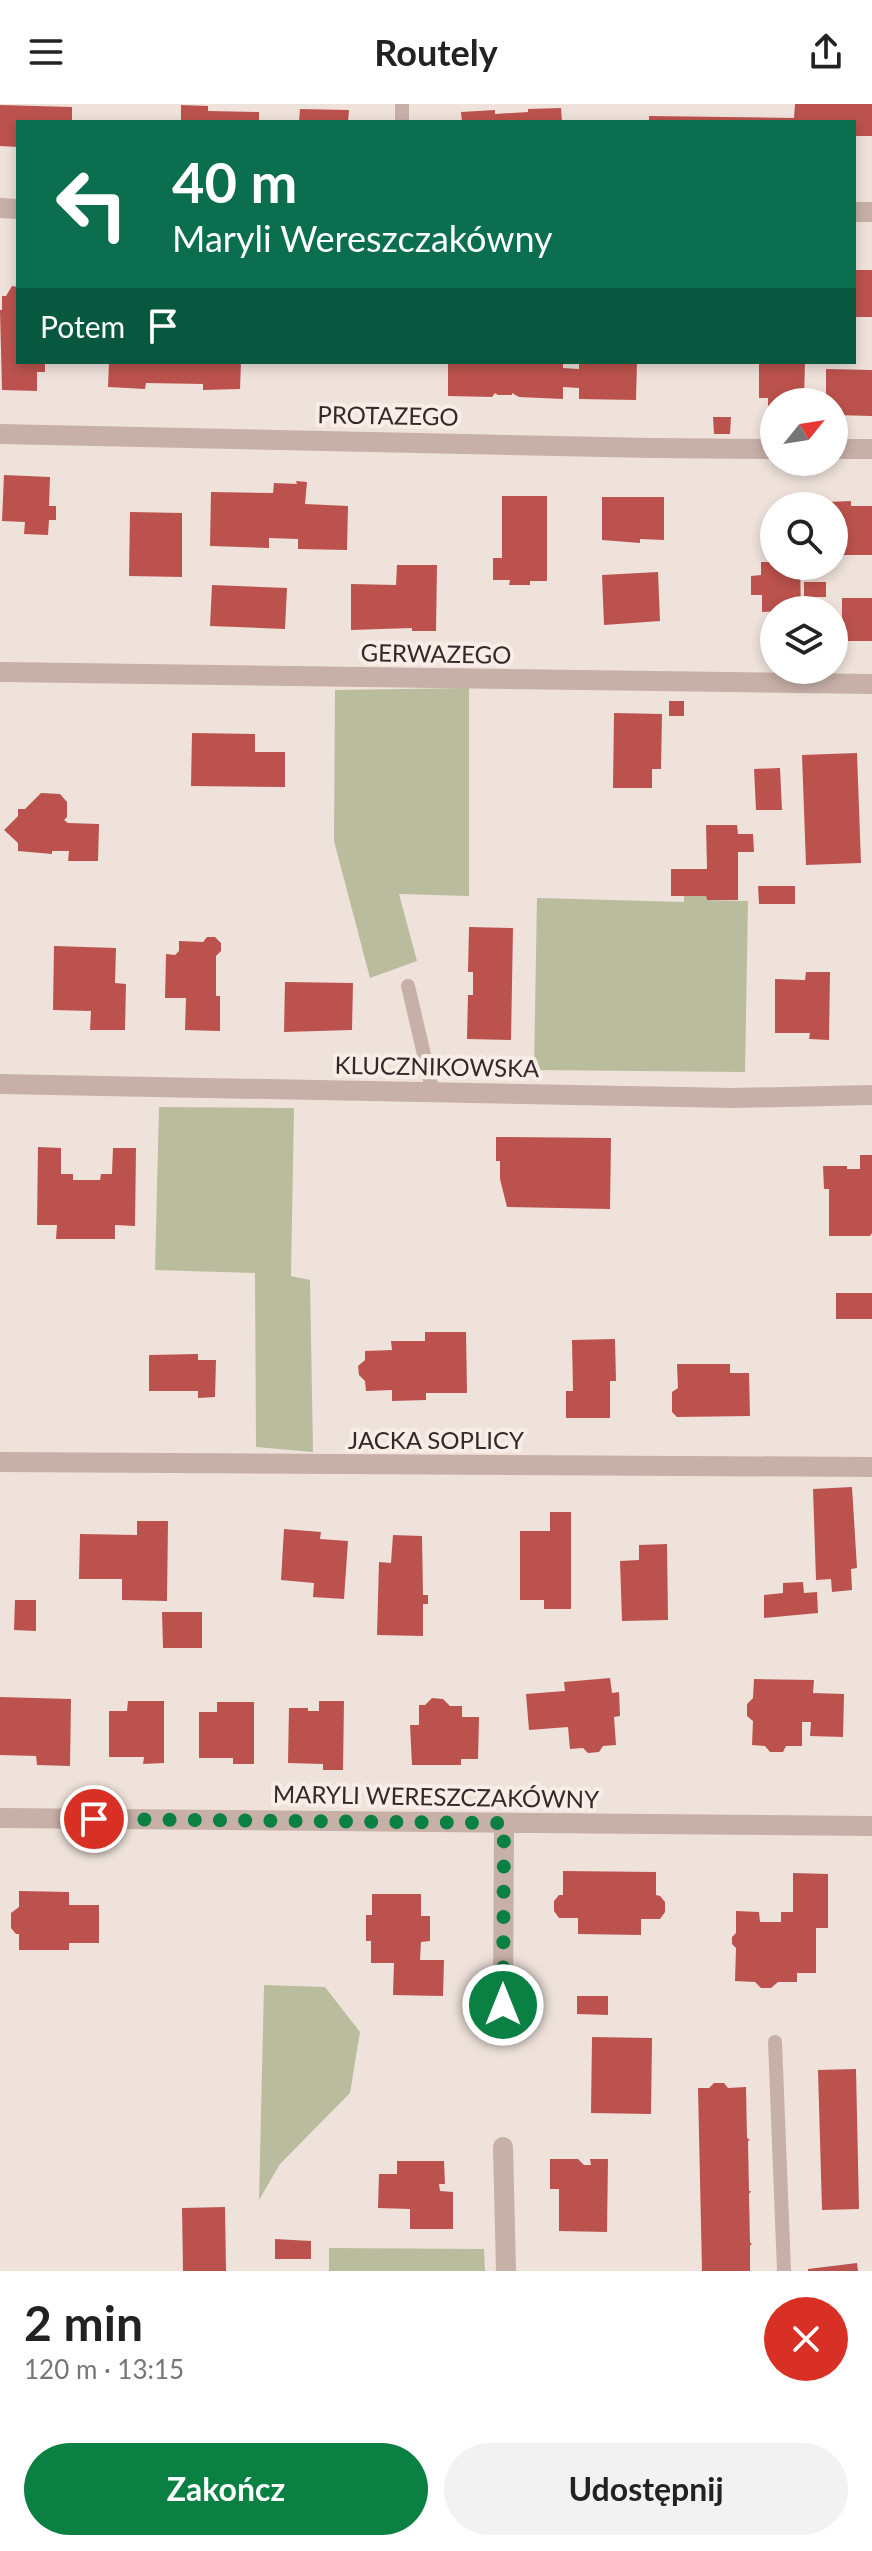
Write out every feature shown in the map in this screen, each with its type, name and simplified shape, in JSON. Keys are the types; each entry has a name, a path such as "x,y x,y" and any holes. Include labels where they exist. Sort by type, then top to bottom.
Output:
{"street":[{"name":"PROTAZEGO","path":"0,434 760,449"},
{"path":"848,449 872,449"},
{"name":"GERWAZEGO","path":"0,672 872,684"},
{"name":"KLUCZNIKOWSKA","path":"0,1084 734,1098 872,1095"},
{"name":"JACKA SOPLICY","path":"0,1462 872,1467"},
{"name":"MARYLI WERESZCZAKÓWNY","path":"0,1818 872,1826"},
{"path":"503,2005 504,1823"},
{"path":"503,2147 506,2271"}],"lane":[{"path":"408,986 433,1093"},
{"path":"775,2042 784,2271"}],"green space":[{"path":"469,688 469,896 399,894 417,961 370,978 334,841 335,690"},
{"path":"684,896 748,901 745,1072 534,1070 537,898 684,902"},
{"path":"159,1107 294,1108 291,1276 310,1280 313,1452 256,1447 255,1273 155,1270"},
{"path":"264,1985 325,1987 360,2032 350,2093 280,2164 259,2200"},
{"path":"329,2248 484,2249 485,2271 329,2271"}],"building":[{"path":"795,104 872,104 872,136 856,136 856,120 649,120 649,116 794,118"},
{"path":"0,105 72,107 72,120 16,120 16,147 0,146"},
{"path":"181,105 208,106 208,111 259,112 259,120 181,120"},
{"path":"561,108 562,120 462,120 461,112 495,110 495,114 528,112 528,109"},
{"path":"300,109 349,110 348,120 299,120"},
{"path":"856,270 872,270 872,317 856,317"},
{"path":"12,286 16,287 16,364 45,364 45,372 37,372 37,391 2,390 0,310 2,296 6,296"},
{"path":"109,364 241,364 240,389 203,390 203,384 146,383 145,389 108,387"},
{"path":"448,364 563,364 563,368 579,369 579,364 637,364 636,400 579,399 579,388 563,387 563,399 519,397 512,393 495,393 492,397 448,396"},
{"path":"759,364 805,364 804,388 760,388 760,398"},
{"path":"826,369 872,370 872,416 848,415 848,388 826,388"},
{"path":"713,417 731,417 730,434 714,434"},
{"path":"4,475 50,477 49,506 56,506 56,520 49,520 48,535 24,534 25,522 2,521"},
{"path":"296,481 307,482 305,504 348,506 347,550 298,549 298,539 269,538 269,548 210,546 211,492 273,493 274,483 297,484"},
{"path":"502,496 547,496 547,581 509,585 510,580 493,580 493,558 502,558"},
{"path":"602,497 664,497 664,540 640,539 640,543 602,540"},
{"path":"848,501 851,501 851,506 872,506 872,555 848,555"},
{"path":"130,512 182,513 182,577 129,576"},
{"path":"397,565 437,565 436,631 412,631 412,628 351,630 351,584 396,585"},
{"path":"658,572 660,621 604,625 602,575"},
{"path":"760,575 760,580 800,580 801,596 751,595 751,576"},
{"path":"804,582 826,582 826,596 804,596"},
{"path":"212,585 287,588 285,629 210,626"},
{"path":"848,598 872,598 872,641 848,641"},
{"path":"669,701 684,701 684,716 669,716"},
{"path":"614,713 662,714 661,769 652,769 652,788 613,788"},
{"path":"192,733 255,734 255,752 285,752 285,787 191,786"},
{"path":"857,753 861,863 806,865 802,755"},
{"path":"780,768 782,810 756,810 754,769"},
{"path":"41,793 60,794 67,802 67,817 64,820 68,823 99,824 98,861 68,861 69,851 52,851 52,854 18,851 18,843 4,830 18,816 18,809 25,809"},
{"path":"706,825 737,825 738,834 753,834 754,852 738,852 738,900 671,896 671,869 707,869"},
{"path":"758,886 795,886 795,904 759,904"},
{"path":"469,927 513,928 511,1040 467,1039 468,995 473,995 473,972 468,972"},
{"path":"207,937 215,937 221,943 221,951 216,956 220,1031 185,1030 186,998 165,998 166,954 175,955 179,951 179,941 203,942"},
{"path":"54,946 116,948 115,983 126,984 125,1030 90,1030 91,1011 53,1010"},
{"path":"806,972 830,972 829,1040 809,1039 810,1033 775,1033 775,979 805,980"},
{"path":"285,982 353,983 352,1030 284,1032"},
{"path":"496,1137 611,1138 610,1209 507,1207 500,1179 500,1161 496,1161"},
{"path":"38,1147 61,1148 61,1174 73,1174 73,1180 100,1180 101,1174 112,1174 113,1148 136,1148 135,1226 115,1225 115,1239 56,1239 57,1225 37,1225"},
{"path":"860,1155 872,1155 872,1233 870,1236 829,1236 829,1189 824,1189 823,1166 860,1169"},
{"path":"836,1293 872,1293 872,1319 836,1319"},
{"path":"425,1332 466,1332 467,1393 426,1393 426,1400 392,1401 392,1390 366,1391 358,1366 365,1360 365,1351 392,1350 391,1341 425,1341"},
{"path":"615,1339 616,1381 610,1381 610,1418 566,1418 566,1391 573,1391 572,1340"},
{"path":"198,1354 198,1360 216,1360 215,1397 198,1398 198,1391 149,1391 149,1355"},
{"path":"677,1364 730,1364 730,1373 749,1373 750,1416 677,1417 672,1412 672,1392 678,1388"},
{"path":"852,1487 857,1568 851,1569 852,1590 832,1592 831,1579 816,1580 813,1489"},
{"path":"550,1512 571,1512 571,1609 544,1609 544,1600 520,1600 520,1531 550,1531"},
{"path":"137,1521 168,1521 167,1601 122,1600 122,1579 79,1579 80,1534 137,1535"},
{"path":"284,1529 321,1532 320,1539 348,1541 344,1599 313,1597 314,1583 281,1580"},
{"path":"393,1535 422,1536 423,1595 428,1595 428,1604 423,1604 423,1636 377,1635 379,1562 391,1563"},
{"path":"667,1544 668,1620 622,1621 620,1561 639,1560 639,1545"},
{"path":"803,1582 804,1593 817,1592 818,1613 764,1618 764,1595 783,1593 783,1583"},
{"path":"15,1600 36,1600 36,1631 14,1630"},
{"path":"162,1612 202,1612 202,1648 163,1648"},
{"path":"610,1678 612,1693 619,1692 620,1716 614,1717 616,1745 603,1746 599,1752 588,1753 583,1748 570,1749 568,1727 529,1730 526,1694 565,1691 564,1682"},
{"path":"754,1679 814,1680 813,1693 844,1694 843,1737 810,1736 811,1722 802,1722 802,1746 786,1746 783,1752 770,1752 765,1746 752,1745 753,1721 747,1716 747,1704 753,1698"},
{"path":"0,1697 71,1699 70,1766 37,1765 36,1756 0,1755"},
{"path":"432,1698 443,1699 450,1706 462,1706 462,1717 479,1717 478,1759 461,1759 461,1765 412,1765 410,1725 419,1725 419,1705 425,1705"},
{"path":"128,1701 164,1701 164,1763 143,1764 144,1757 109,1757 109,1711 127,1711"},
{"path":"319,1701 344,1701 343,1770 323,1770 323,1764 288,1763 289,1708 319,1711"},
{"path":"217,1702 254,1702 254,1764 233,1764 233,1758 199,1758 199,1712 217,1712"},
{"path":"563,1871 656,1872 656,1895 665,1902 665,1912 660,1919 641,1919 641,1935 578,1934 578,1918 559,1918 554,1911 554,1901 563,1895"},
{"path":"793,1873 828,1874 828,1928 816,1928 816,1973 797,1973 797,1982 778,1982 771,1988 761,1988 755,1982 735,1981 736,1948 732,1937 736,1933 736,1911 759,1912 760,1922 781,1922 781,1912 793,1912"},
{"path":"19,1891 69,1892 69,1905 99,1905 99,1943 69,1943 69,1950 19,1950 19,1934 11,1928 11,1913 19,1907"},
{"path":"372,1894 421,1894 421,1916 430,1916 430,1941 421,1942 420,1960 444,1960 443,1996 393,1995 394,1963 371,1963 371,1941 366,1941 366,1915 372,1915"},
{"path":"577,1996 608,1996 608,2015 577,2014"},
{"path":"592,2037 652,2038 651,2114 591,2113"},
{"path":"856,2069 859,2209 822,2210 818,2070"},
{"path":"714,2083 724,2083 728,2088 746,2087 747,2138 750,2140 750,2271 702,2271 698,2088 709,2088"},
{"path":"550,2159 578,2159 584,2165 591,2165 590,2159 608,2159 607,2232 559,2231 559,2189 550,2189"},
{"path":"397,2161 444,2161 445,2184 439,2184 440,2191 453,2192 453,2229 410,2229 410,2209 378,2208 379,2174 397,2174"},
{"path":"225,2207 226,2271 183,2271 182,2208"},
{"path":"275,2239 311,2241 311,2259 275,2259"},
{"path":"857,2263 858,2271 808,2271 808,2269"}],"route":[{"path":"94,1819 504,1823 503,2005"}]}
